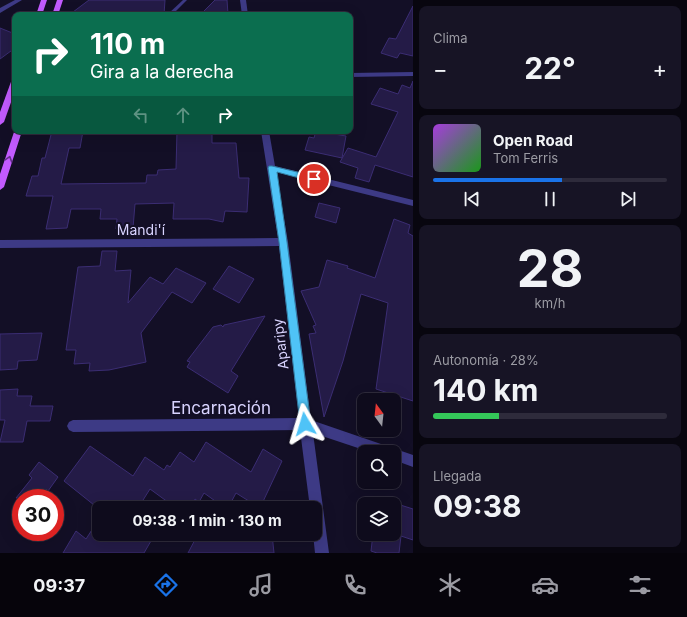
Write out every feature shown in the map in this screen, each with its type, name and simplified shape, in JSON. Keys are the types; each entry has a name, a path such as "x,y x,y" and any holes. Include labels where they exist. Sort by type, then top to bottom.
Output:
{"main road":[{"path":"40,12 44,0"},
{"path":"56,12 60,0"},
{"path":"0,122 12,89"},
{"path":"0,187 17,134"}],"street":[{"path":"0,11 19,0"},
{"path":"243,0 245,12"},
{"path":"353,75 413,74"},
{"name":"Aparipy","path":"266,134 283,242 322,553"},
{"path":"272,168 413,203"},
{"name":"Mandi'í","path":"0,244 283,242"},
{"name":"Encarnación","path":"73,426 305,424 367,445"},
{"path":"401,456 413,460"}],"lane":[{"path":"173,12 185,0"}],"building":[{"path":"89,0 165,0 164,12 73,12"},
{"path":"215,0 227,0 228,12 203,12"},
{"path":"413,6 413,56 400,53 397,58 381,53 389,38 396,39"},
{"path":"0,28 12,33 12,50 0,59"},
{"path":"413,81 413,177 375,165 369,182 355,178 358,168 340,162 348,148 376,157 398,112 371,104 380,88 398,94 402,85 410,88"},
{"path":"51,134 82,134 80,148 69,148 61,184 146,183 147,175 157,175 158,170 176,169 177,134 212,134 212,143 236,143 239,178 249,178 247,212 225,211 223,222 209,219 173,219 174,203 135,204 133,228 116,229 117,219 100,219 101,209 71,209 67,228 46,229 53,196 26,196 32,176 38,176 42,158 45,158"},
{"path":"315,134 334,134 346,136 342,158 305,150 309,137 314,138"},
{"path":"319,203 340,208 336,223 315,217"},
{"path":"394,219 410,225 408,233 413,236 413,401 401,397 401,393 388,393 376,389 388,303 361,294 343,361 324,417 309,334 316,333 313,326 316,325 301,291 319,287 327,260 348,266 347,268 375,278"},
{"path":"102,251 117,251 115,271 131,270 128,303 150,277 163,284 176,268 206,283 192,303 172,292 141,333 146,362 109,370 89,371 90,363 74,364 76,350 66,350 78,267 100,266"},
{"path":"229,266 254,279 239,303 213,289"},
{"path":"265,316 231,371 238,376 228,393 187,367 190,362 187,361 213,327 221,325 223,327 224,325"},
{"path":"42,333 37,360 18,361 17,369 0,370 0,334"},
{"path":"18,389 17,396 32,396 30,406 53,406 50,421 27,421 23,442 0,442 5,420 0,420 0,390"},
{"path":"206,442 251,472 263,449 282,461 263,501 249,501 236,493 232,501 215,501 204,493 200,501 195,499 194,501 166,501 150,489 142,501 92,501 92,503 64,481 90,446 133,476 145,457 164,470 167,465 170,467 180,452 194,462"},
{"path":"39,462 58,477 49,489 23,489 32,478 29,475"},
{"path":"401,505 413,509 413,540 401,536"},
{"path":"92,530 92,541 151,541 144,553 63,553 76,531 86,539"},
{"path":"194,541 273,541 274,553 188,553"},
{"path":"372,541 400,541 399,553 377,553 371,551"}],"route":[{"path":"305,424 283,242 272,168 314,179"}]}
